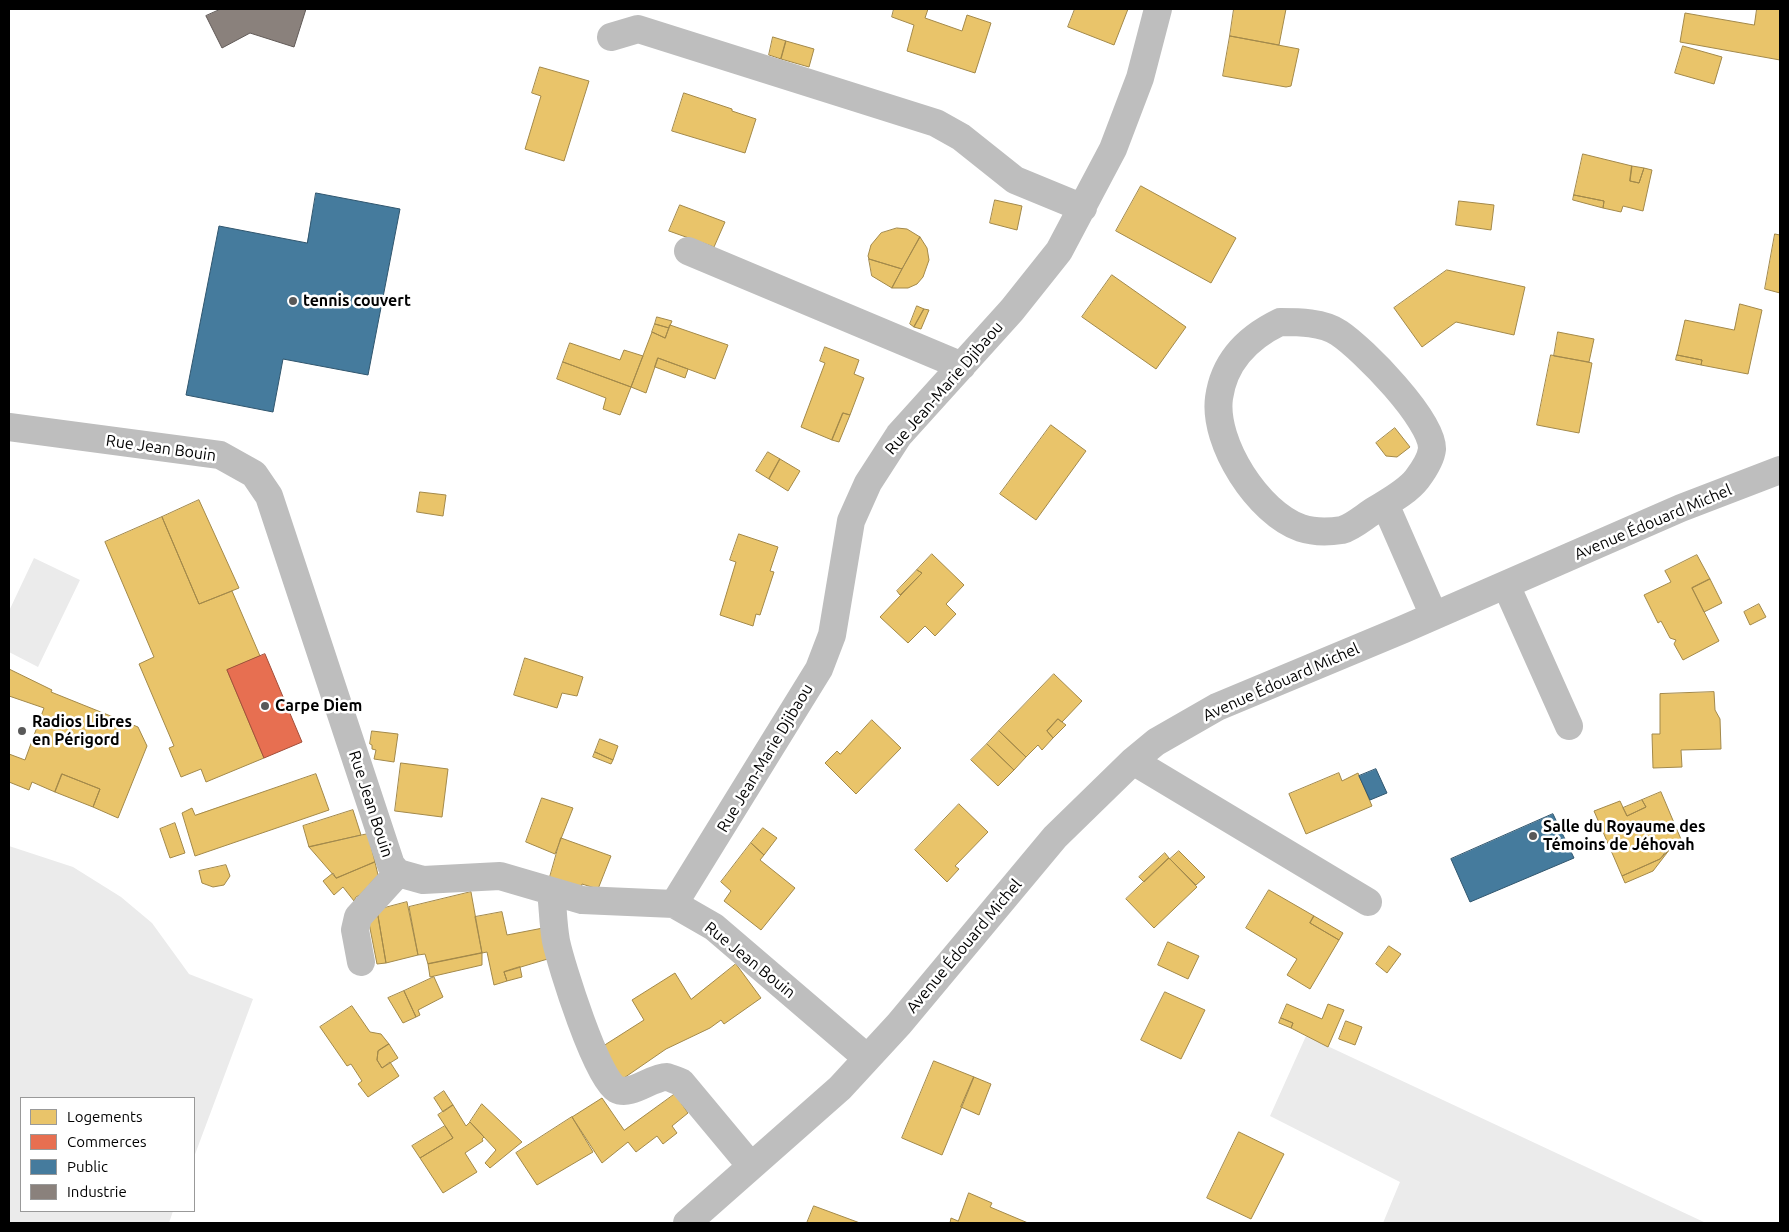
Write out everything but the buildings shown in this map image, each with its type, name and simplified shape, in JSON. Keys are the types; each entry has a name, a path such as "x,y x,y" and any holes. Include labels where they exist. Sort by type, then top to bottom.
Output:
{"street":[{"name":"Rue Jean-Marie Djibaou","path":"674,904 819,669 832,636 851,521 868,483 899,435 1012,310 1059,252 1117,140 1140,78 1158,9"},
{"path":"611,37 638,29 936,123 961,137 1015,180 1083,208"},
{"path":"688,251 962,366"},
{"path":"1280,322 1304,322 1338,332 1374,363 1419,416 1430,436 1432,450 1424,470 1414,483 1385,504 1344,529 1322,532 1302,528 1279,515 1245,480 1226,445 1218,398 1226,372 1240,349 1260,332 1280,322"},
{"name":"Rue Jean Bouin","path":"9,427 220,455 254,474 269,496 391,865 398,873 423,880 500,876 582,900 674,904 714,927 867,1058"},
{"name":"Avenue Édouard Michel","path":"687,1223 840,1088 1055,837 1133,761 1156,742 1217,708 1681,508 1780,470"},
{"path":"1385,504 1434,616"},
{"path":"1506,585 1569,726"},
{"path":"1133,761 1368,902"},
{"path":"361,962 355,930 358,916 398,873"},
{"path":"551,891 556,942 590,1048 605,1078 616,1090 628,1091 652,1080 668,1077 681,1082 751,1166"}],"shaded area":[{"path":"34,558 80,580 38,667 9,652 9,611"},
{"path":"9,846 73,867 121,897 152,923 189,974 253,999 195,1154 195,1097 20,1097 20,1212 173,1212 169,1223 9,1223"},
{"path":"1306,1036 1706,1223 1383,1223 1400,1182 1270,1116"}],"place":[{"name":"tennis couvert","path":"293,301"},
{"name":"Carpe Diem","path":"265,706"},
{"name":"Radios Libres en Périgord","path":"22,731"},
{"name":"Salle du Royaume des Témoins de Jéhovah","path":"1533,836"}]}
